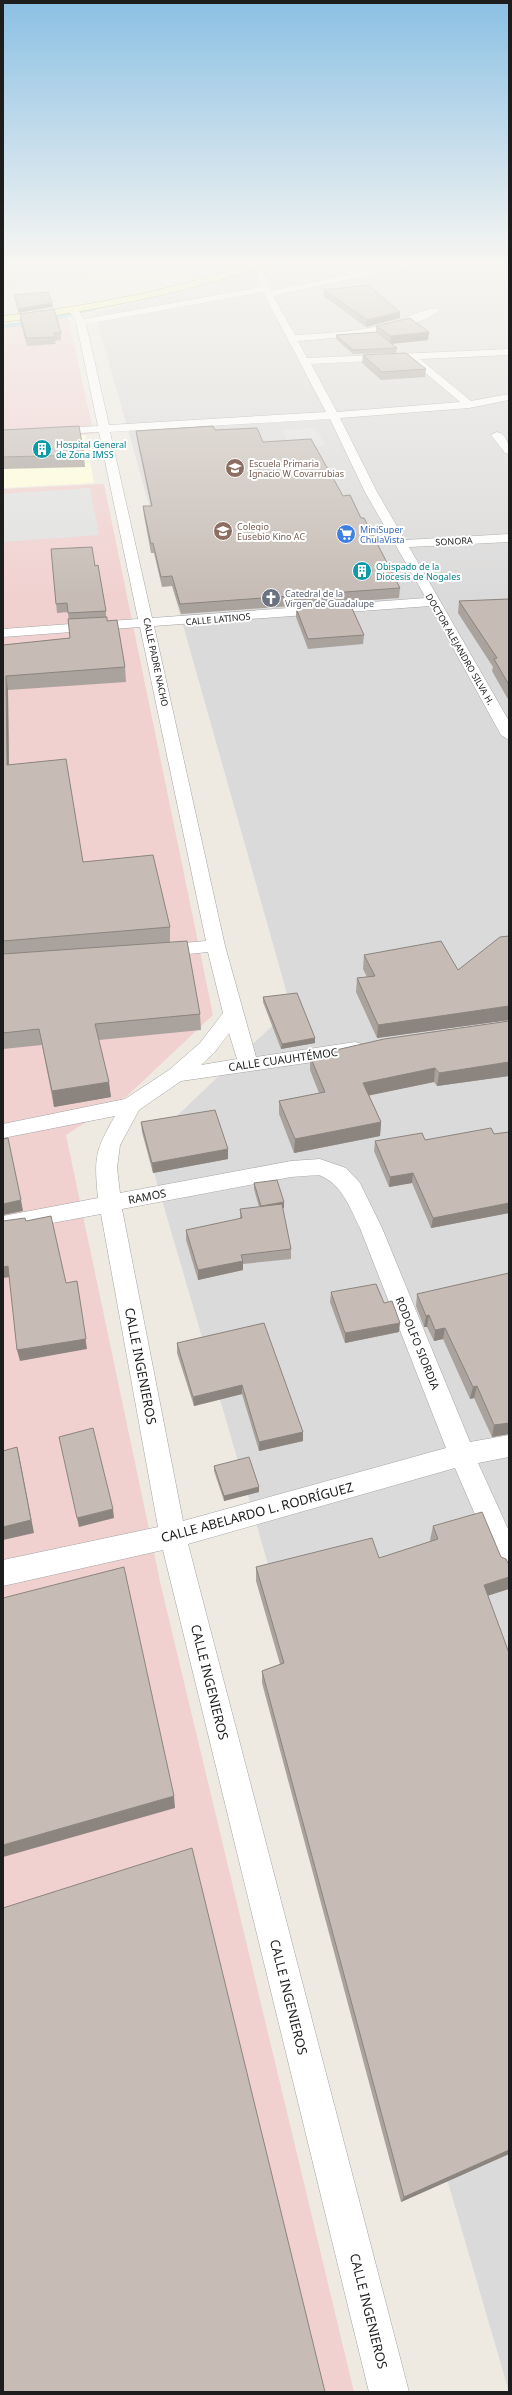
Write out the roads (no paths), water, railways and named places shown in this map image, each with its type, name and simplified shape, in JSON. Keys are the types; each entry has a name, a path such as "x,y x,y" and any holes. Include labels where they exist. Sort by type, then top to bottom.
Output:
{"street":[{"name":"CALLE PADRE NACHO","path":"91,373 148,624 216,946 233,1014"},
{"name":"DOCTOR ALEJANDRO SILVA H.","path":"310,373 333,415 371,492 433,602 468,660 509,735"},
{"path":"431,373 469,405"},
{"path":"3,434 333,415 469,405 509,397"},
{"path":"497,434 509,451"},
{"name":"SONORA","path":"400,544 509,538"},
{"name":"CALLE LATINOS","path":"3,634 433,602"},
{"path":"145,952 216,946"},
{"path":"233,1014 248,1063"},
{"name":"CALLE INGENIEROS","path":"233,1014 207,1048 176,1075 131,1105 109,1145 106,1168 110,1203 173,1536 389,2392"},
{"name":"CALLE CUAUHTÉMOC","path":"176,1075 248,1063 375,1046"},
{"path":"3,1131 131,1105"},
{"name":"RODOLFO SIORDIA","path":"291,1168 320,1167 338,1174 352,1189 372,1228 462,1454 509,1561"},
{"name":"RAMOS","path":"3,1224 291,1168"},
{"name":"CALLE ABELARDO L. RODRÍGUEZ","path":"3,1574 173,1536 462,1454 509,1446"}],"place":[{"name":"Hospital General de Zona IMSS","path":"42,449"},
{"name":"Escuela Primaria Ignacio W Covarrubias","path":"235,468"},
{"name":"Colegio Eusebio Kino AC","path":"223,531"},
{"name":"MiniSuper ChulaVista","path":"346,534"},
{"name":"Obispado de la Diocesis de Nogales","path":"362,571"},
{"name":"Catedral de la Virgen de Guadalupe","path":"271,598"}]}
